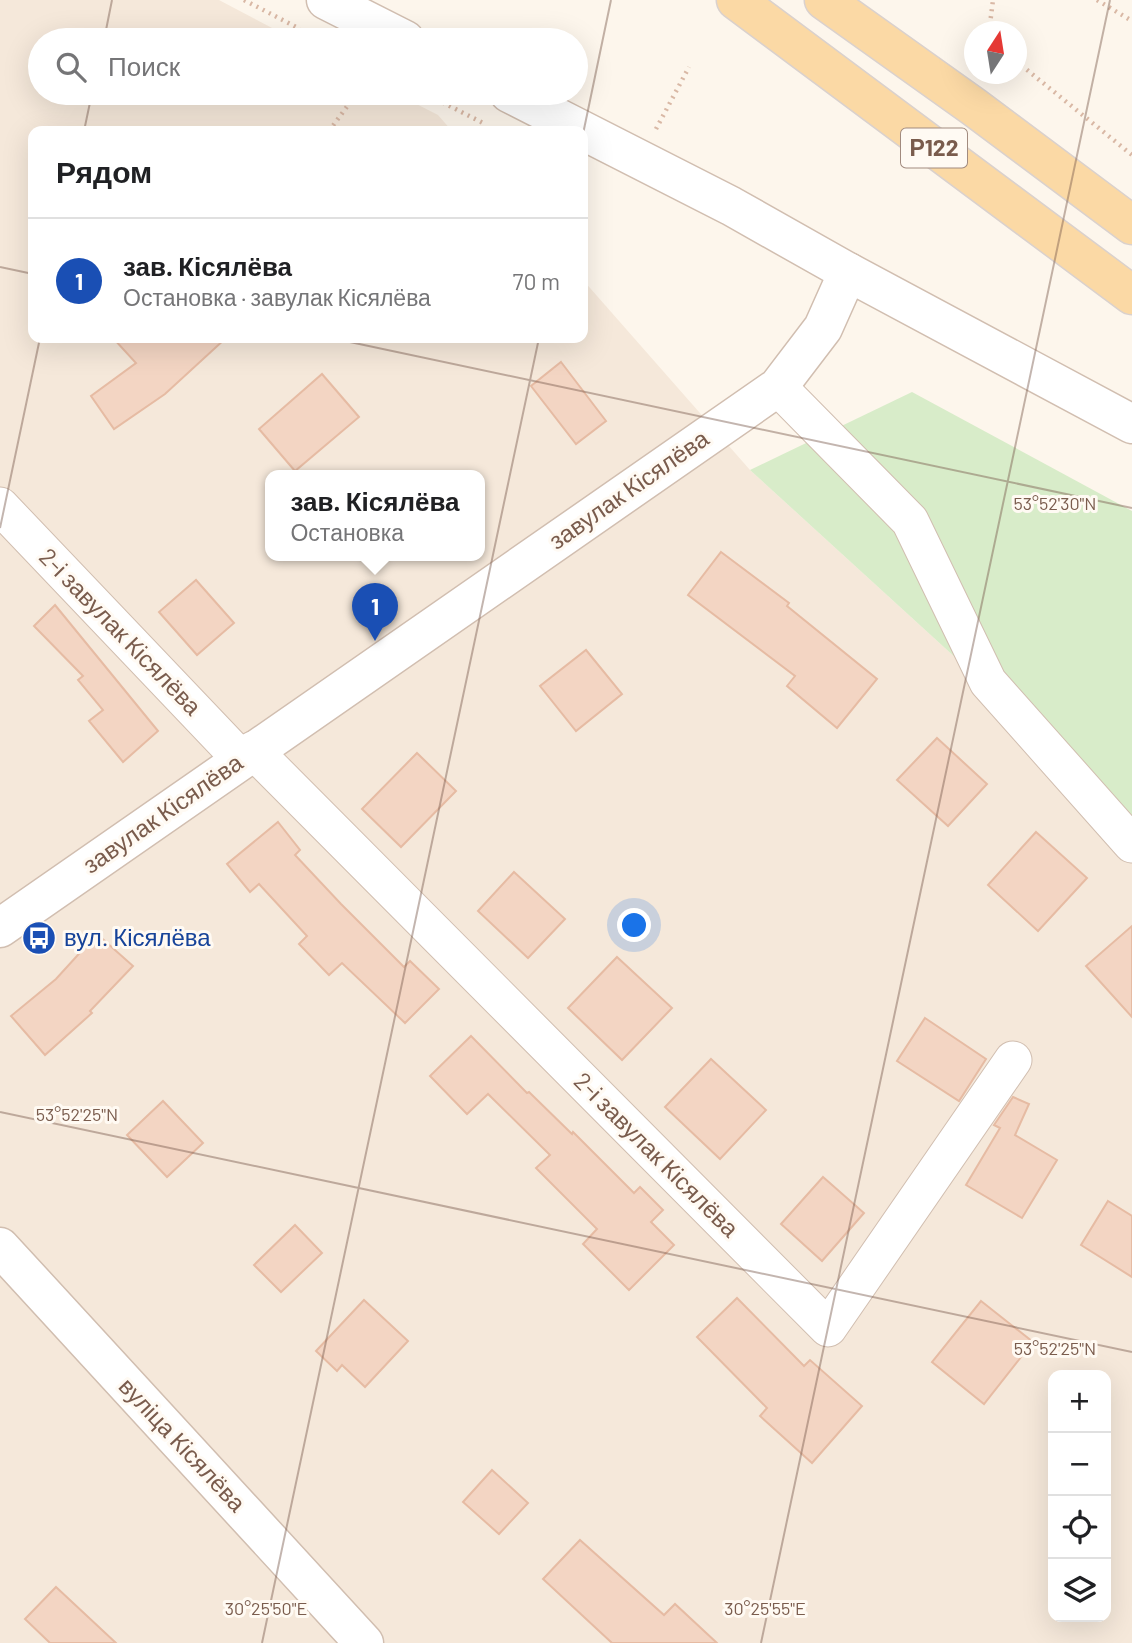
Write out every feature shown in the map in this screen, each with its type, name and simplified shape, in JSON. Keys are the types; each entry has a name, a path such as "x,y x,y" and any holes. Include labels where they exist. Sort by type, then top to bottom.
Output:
{"main road":[{"name":"Р122","path":"736,0 1132,295"},
{"name":"Р122","path":"824,0 1123,214"}],"street":[{"path":"326,0 381,28"},
{"path":"533,105 574,126"},
{"path":"588,133 731,206 848,272 1132,424"},
{"name":"завулак Кісялёва","path":"0,928 778,387 822,328 848,272"},
{"path":"778,387 911,521 988,682 1132,844"},
{"name":"2-і завулак Кісялёва","path":"0,506 828,1328 1013,1060"},
{"name":"вуліца Кісялёва","path":"0,1247 364,1643"}],"path":[{"path":"244,0 299,28"},
{"path":"990,21 993,0"},
{"path":"1097,0 1132,21"},
{"path":"1027,69 1132,155"},
{"path":"333,126 348,105"},
{"path":"447,105 486,125"}],"shaded area":[{"path":"0,0 219,0 272,28 28,28 28,105 418,105 438,115 448,126 28,126 28,343 588,343 588,286 750,470 1132,819 1132,1643 0,1643"}],"green space":[{"path":"912,392 1132,511 1132,819 750,470"}],"building":[{"path":"118,343 221,343 165,394 114,429 91,396 136,363"},
{"path":"561,362 606,421 576,444 531,386"},
{"path":"322,374 359,417 296,470 259,429"},
{"path":"721,552 789,603 787,606 877,679 837,728 787,686 795,676 688,595"},
{"path":"196,580 234,623 197,655 159,612"},
{"path":"55,605 158,731 123,762 89,721 103,710 78,680 83,676 34,626"},
{"path":"586,650 622,694 576,731 540,686"},
{"path":"937,738 987,784 948,826 897,780"},
{"path":"417,753 456,791 401,847 362,809"},
{"path":"278,822 300,850 295,855 341,904 404,967 410,961 439,989 405,1023 342,963 329,975 299,944 307,936 259,884 250,892 227,864"},
{"path":"1036,832 1087,878 1038,931 988,885"},
{"path":"514,872 565,919 528,958 478,911"},
{"path":"1132,926 1132,1017 1086,966"},
{"path":"97,934 133,966 90,1011 92,1013 45,1055 11,1016 56,979"},
{"path":"617,957 672,1008 622,1060 568,1008"},
{"path":"925,1018 986,1059 959,1101 897,1061"},
{"path":"471,1036 527,1093 572,1134 573,1132 634,1193 640,1187 663,1210 651,1222 674,1245 629,1290 583,1244 597,1229 536,1168 550,1155 488,1094 467,1114 430,1076"},
{"path":"711,1059 766,1110 720,1159 665,1107"},
{"path":"1013,1097 1029,1104 1015,1135 1057,1160 1022,1218 966,1185 1000,1128 994,1125"},
{"path":"163,1101 203,1143 167,1177 127,1135"},
{"path":"823,1177 864,1213 822,1261 781,1224"},
{"path":"1108,1201 1132,1216 1132,1277 1081,1245"},
{"path":"295,1225 322,1253 281,1292 254,1265"},
{"path":"737,1298 804,1366 810,1360 862,1406 812,1463 760,1416 767,1408 697,1337"},
{"path":"364,1300 408,1341 365,1387 342,1365 337,1371 316,1351"},
{"path":"981,1301 1033,1342 984,1404 932,1362"},
{"path":"492,1470 528,1503 499,1534 463,1502"},
{"path":"580,1540 664,1615 675,1604 717,1643 612,1643 543,1579"},
{"path":"56,1587 116,1643 50,1643 25,1619"}],"place":[{"name":"зав. Кісялёва","path":"375,641"},
{"name":"вул. Кісялёва","path":"39,938"}]}
